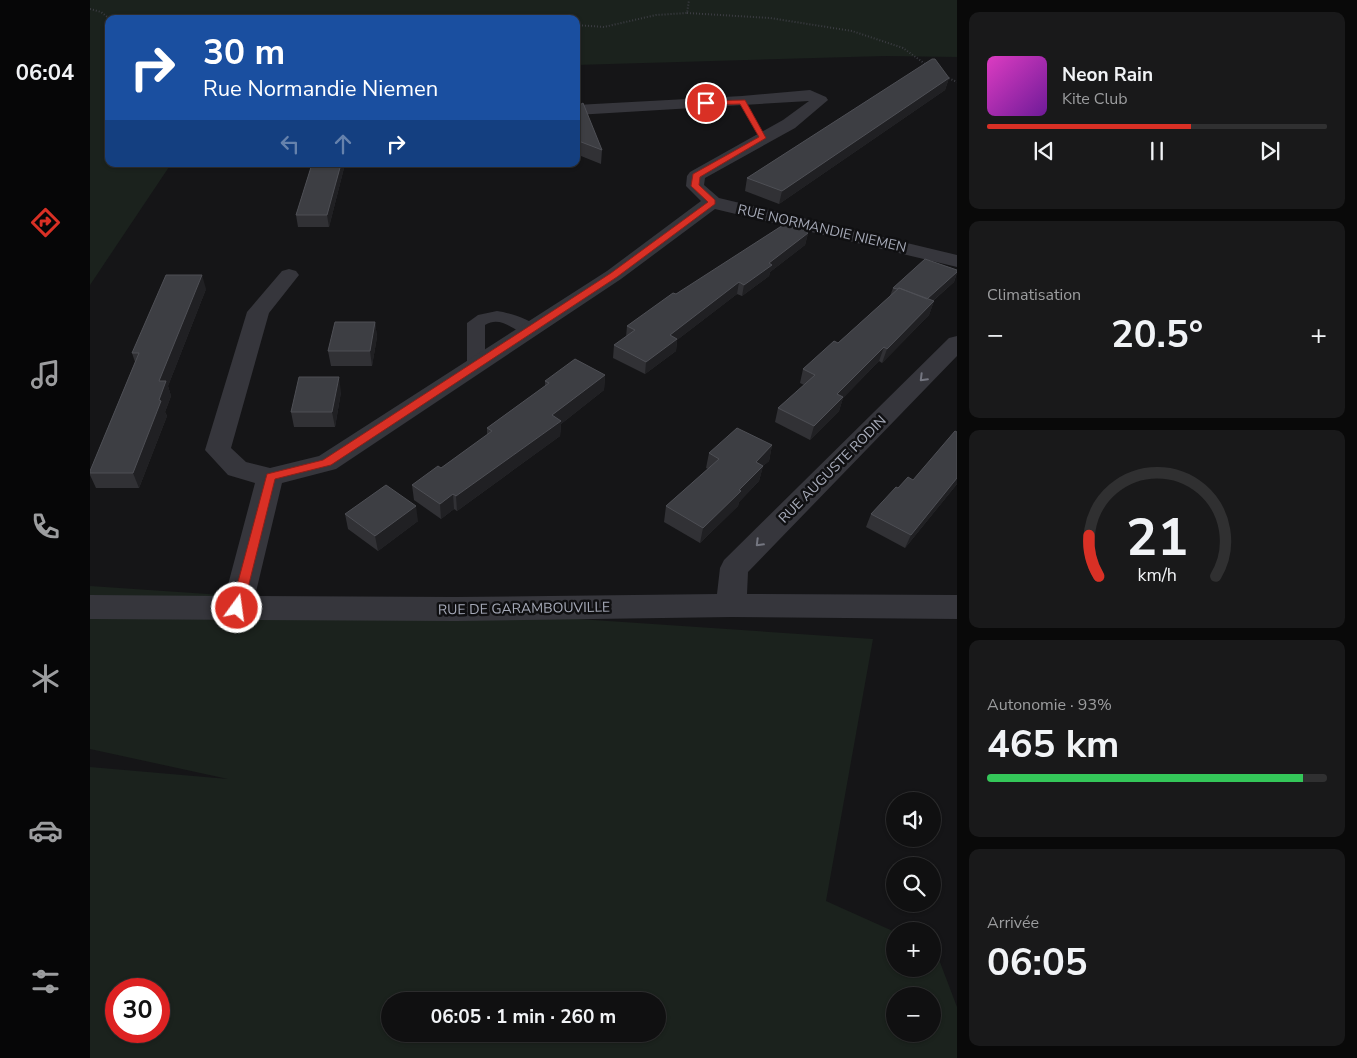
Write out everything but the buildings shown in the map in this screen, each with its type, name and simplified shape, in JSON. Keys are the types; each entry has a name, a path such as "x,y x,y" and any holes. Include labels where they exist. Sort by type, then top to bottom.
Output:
{"street":[{"path":"289,275 258,312 218,450 238,469 270,477 327,463 614,275 712,202 695,186 696,176 753,120 580,110"},
{"name":"RUE NORMANDIE NIEMEN","path":"712,202 957,261"},
{"name":"RUE AUGUSTE RODIN","path":"731,605 734,568 957,343"},
{"path":"237,608 270,477"},
{"name":"RUE DE GARAMBOUVILLE","path":"90,607 456,609 731,605 957,607"}],"lane":[{"path":"476,366 476,323 485,316 500,315 531,330"}],"path":[{"path":"688,13 689,0"},
{"path":"90,9 105,15"},
{"path":"580,25 604,27 656,15 688,13 754,16 855,32 904,49 931,68"},
{"path":"944,76 957,82"}],"shaded area":[{"path":"90,0 957,0 957,57 885,56 580,65 580,15 105,15 105,167 169,167 90,285"},
{"path":"90,586 873,639 826,901 886,928 886,977 941,977 941,965 957,1007 957,1058 90,1058 90,767 228,779 90,749"}],"route":[{"path":"237,608 270,477 327,463 614,275 712,202 695,186 696,176 763,138 742,102 706,103"}]}
